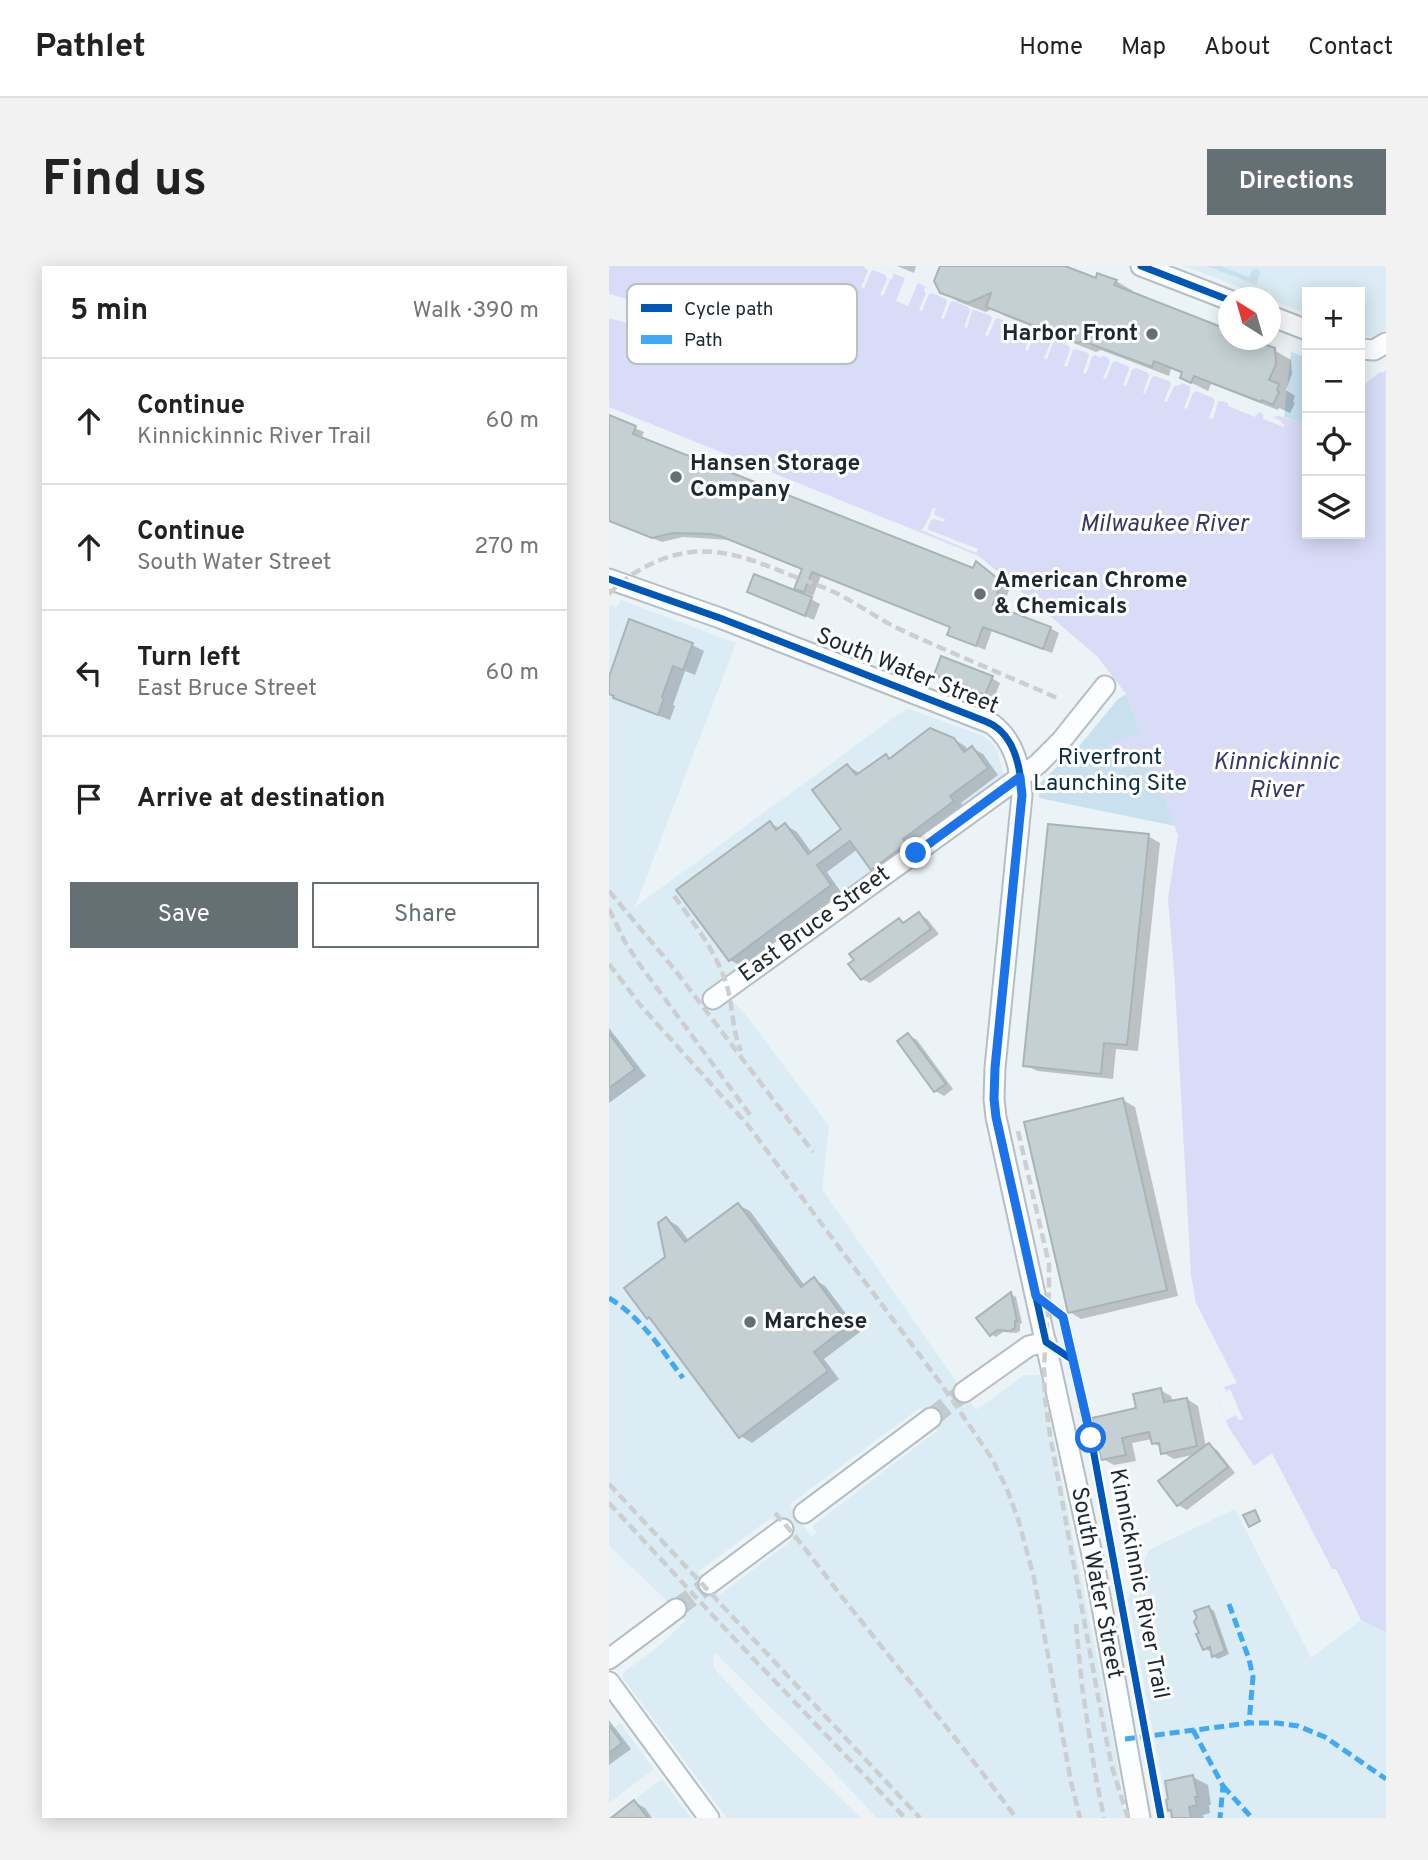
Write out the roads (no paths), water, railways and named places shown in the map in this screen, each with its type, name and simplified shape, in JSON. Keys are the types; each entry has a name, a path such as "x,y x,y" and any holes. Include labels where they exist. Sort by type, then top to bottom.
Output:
{"street":[{"path":"1141,266 1218,296"},
{"path":"1281,320 1302,328"},
{"path":"1365,349 1374,350 1386,343"},
{"name":"South Water Street","path":"609,579 731,622 992,724 1010,742 1022,795 994,1099 1095,1567 1140,1818"},
{"name":"East Bruce Street","path":"713,999 1020,777 1061,741 1105,686"},
{"path":"964,1392 1029,1346 1046,1342"},
{"path":"804,1513 931,1418"},
{"path":"709,1584 783,1529"},
{"path":"609,1659 676,1609"},
{"path":"609,1682 709,1818"}],"water":[{"path":"609,266 879,266 1057,335 1069,339 1070,336 1273,414 1302,421 1302,539 1365,539 1365,384 1386,370 1386,1632 1361,1620 1272,1453 1254,1466 1229,1428 1214,1390 1237,1383 1196,1303 1191,1275 1168,899 1178,835 1149,758 1118,770 1108,744 1140,732 1126,694 1097,656 979,556 609,407"}],"tunnel":[{"path":"931,1418 964,1392"},
{"path":"676,1609 709,1584"}],"railway":[{"path":"609,594 632,575 666,558 702,551 736,556 828,589 895,627 1057,698"},
{"path":"609,891 675,970 813,1152"},
{"path":"674,896 717,961 727,986 741,1051"},
{"path":"609,909 640,965 751,1116"},
{"path":"609,964 641,1006 747,1124 939,1381 991,1457 1019,1522 1034,1578 1080,1818"},
{"path":"1018,1131 1049,1264 1044,1367 1050,1435 1103,1723 1112,1767 1128,1818"},
{"path":"609,1484 920,1818"},
{"path":"609,1503 905,1818"},
{"path":"775,1513 1016,1818"},
{"path":"1076,1624 1082,1686 1104,1818"}],"place":[{"name":"Harbor Front","path":"1152,334"},
{"name":"Hansen Storage Company","path":"676,477"},
{"name":"American Chrome & Chemicals","path":"980,594"},
{"name":"Marchese","path":"750,1322"}],"water label":[{"name":"Milwaukee River","path":"1164,525"},
{"name":"Kinnickinnic River","path":"1276,777"}],"park label":[{"name":"Riverfront Launching Site","path":"1110,771"}]}
